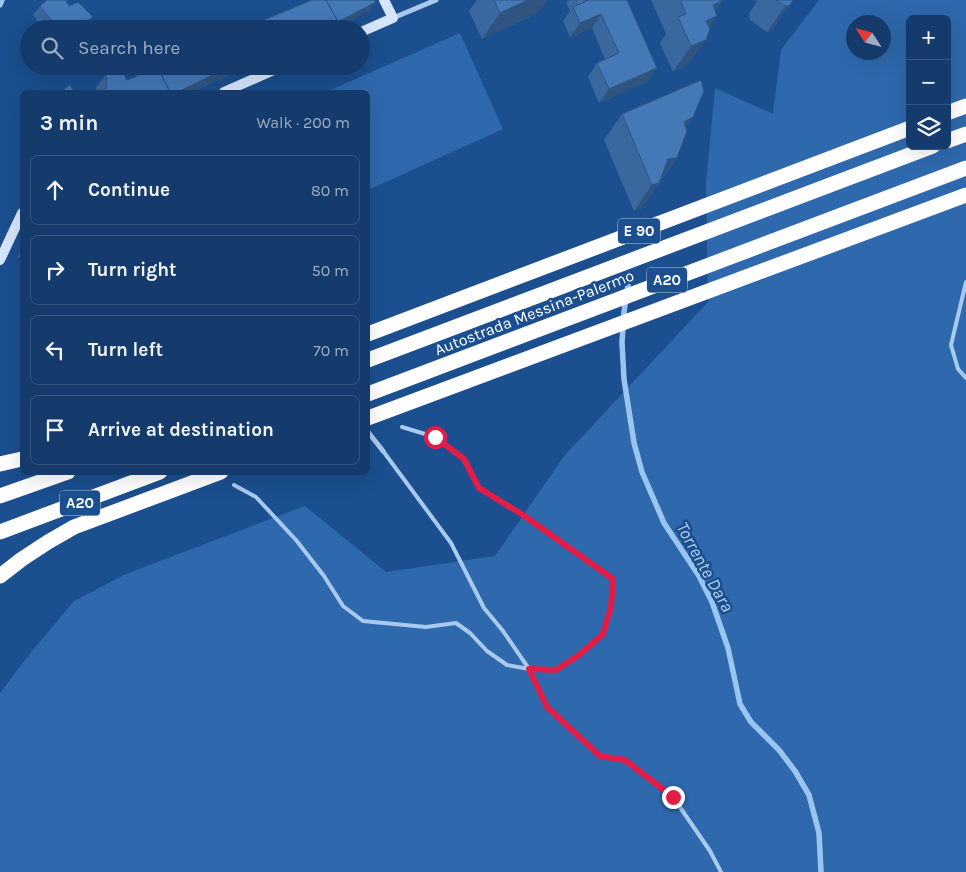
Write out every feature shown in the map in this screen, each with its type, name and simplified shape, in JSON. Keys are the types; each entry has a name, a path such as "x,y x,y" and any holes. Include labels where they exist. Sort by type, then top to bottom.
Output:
{"highway":[{"path":"951,112 966,106"},
{"name":"E 90","path":"370,333 906,130"},
{"path":"951,140 966,134"},
{"name":"Autostrada Messina-Palermo","path":"370,359 922,150"},
{"name":"Autostrada Messina-Palermo","path":"370,393 966,168"},
{"path":"370,417 966,195"},
{"path":"0,464 20,459"},
{"name":"A20","path":"0,496 60,475"},
{"name":"A20","path":"0,532 152,475"},
{"path":"0,576 22,559 74,527 213,475"}],"main road":[{"path":"370,28 393,18 384,0"},
{"path":"229,90 263,75"},
{"path":"0,260 20,217"}],"street":[{"path":"393,18 436,0"},
{"path":"370,435 383,451"}],"lane":[{"path":"966,282 951,345 958,369 966,378"},
{"path":"234,485 256,497 296,540 324,576 343,606 363,621 426,627 456,623 470,633 487,651 508,665 529,669 556,670 579,655 603,634 611,606 613,579 523,515 479,488 464,459 435,437 402,427"},
{"path":"383,451 451,543 484,608 503,631 529,669 547,707 600,756 625,760 673,797 710,851 721,872"}],"shaded area":[{"path":"819,0 966,0 966,872 0,872 0,693 74,601 126,574 305,506 386,572 495,556 565,455 708,302 706,184 715,88 773,114 781,50"},
{"path":"460,33 503,129 370,189 370,90 331,90 365,75 370,75 370,73"}],"building":[{"path":"47,0 66,0 69,6 78,2 93,17 88,20 51,20 40,6"},
{"path":"312,0 326,0 337,20 264,20"},
{"path":"326,0 374,0 376,2 342,20 337,20"},
{"path":"494,0 528,0 500,13"},
{"path":"576,0 588,0 578,5"},
{"path":"588,0 627,0 657,68 609,89 597,63 619,53 601,14 580,23 573,7"},
{"path":"680,0 722,0 713,5 717,16 706,21 710,29 706,40 691,46 678,17 686,14"},
{"path":"776,0 793,0 790,5 785,6"},
{"path":"106,75 124,75 127,80 139,75 162,75 169,90 103,90 107,88"},
{"path":"162,75 211,76 182,90 169,90"},
{"path":"701,80 704,91 693,117 684,122 687,131 677,158 668,159 659,183 652,185 622,114"},
{"path":"70,85 73,90 63,90"}],"waterway":[{"path":"0,5 2,0"},
{"name":"Torrente Dara","path":"628,285 622,342 624,379 634,443 642,472 664,523 699,576 712,602 728,648 740,704 751,722 779,750 795,771 809,795 819,833 821,872"}],"route":[{"path":"435,437 464,459 479,488 523,515 613,579 611,606 603,634 579,655 556,670 529,669 547,707 600,756 625,760 673,797"}]}
